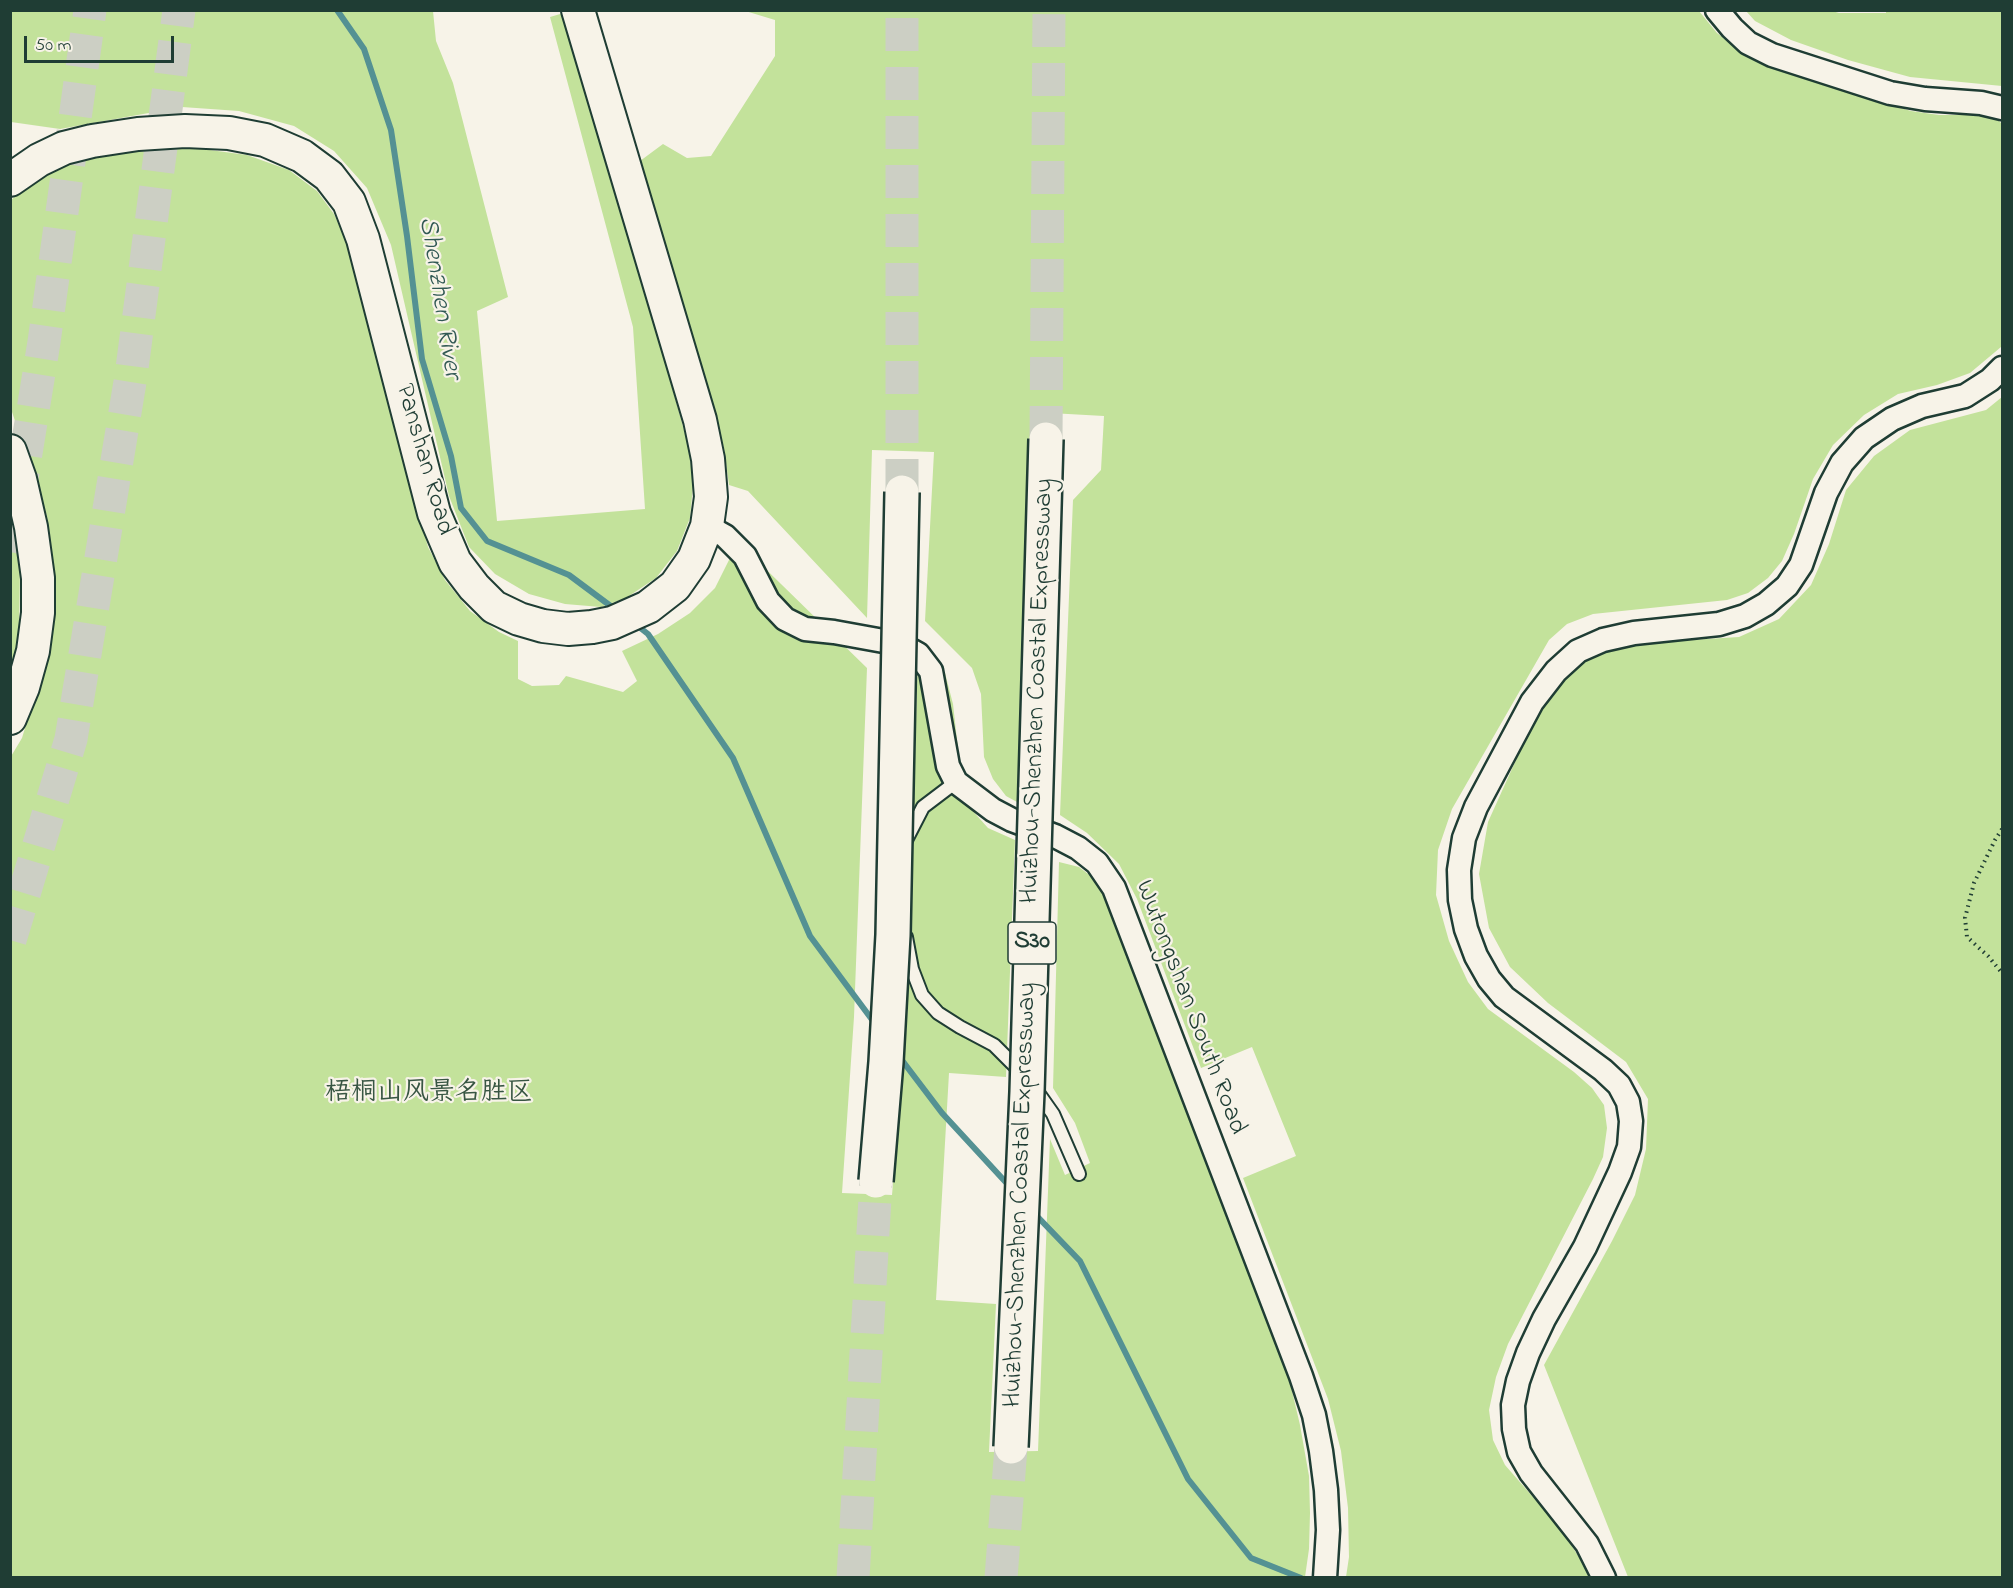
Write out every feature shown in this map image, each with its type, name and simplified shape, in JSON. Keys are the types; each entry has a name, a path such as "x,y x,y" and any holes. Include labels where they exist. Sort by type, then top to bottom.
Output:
{"highway":[{"name":"Huizhou-Shenzhen Coastal Expressway","path":"1011,1447 1028,1092 1046,440"},
{"path":"876,1181 893,935 902,492"}],"main road":[{"name":"Panshan Road","path":"10,180 39,160 73,146 138,134 185,131 230,133 265,140 302,156 329,176 349,202 363,239 434,513 455,562 474,587 494,607 519,619 543,626 568,628 612,623 648,607 675,586 694,560 707,526 711,497 708,459 700,420 578,10"},
{"path":"10,451 20,479 31,527 38,578 38,613 31,660 10,718"}],"street":[{"path":"1717,10 1748,43 1772,55 1890,93 1924,99 1981,103 2002,108"},
{"path":"1604,1578 1587,1544 1531,1473 1519,1452 1514,1429 1513,1405 1518,1381 1540,1328 1585,1247 1620,1172 1631,1121 1628,1102 1619,1085 1603,1070 1504,997 1488,979 1466,929 1460,900 1459,870 1464,838 1476,807 1532,702 1556,671 1578,651 1603,640 1634,633 1719,624 1744,616 1766,604 1787,586 1801,565 1826,493 1842,464 1864,438 1892,419 1922,406 1965,396 1990,380 2002,368"},
{"path":"707,526 725,536 745,556 768,602 785,619 805,629 900,644 918,654 931,671 948,766 956,782"},
{"name":"Wutongshan South Road","path":"956,782 1002,814 1078,848 1097,863 1114,888 1307,1395 1322,1451 1326,1490 1328,1530 1325,1571"}],"lane":[{"path":"956,782 923,807 907,836 898,867 899,898 912,969 921,995 938,1013 994,1045 1029,1080 1053,1114 1079,1174"}],"path":[{"path":"2002,829 1974,883 1965,918 1967,938 1988,956 2002,973"}],"green space":[{"path":"742,10 1699,11 1717,33 1743,53 1773,68 1911,111 1939,115 1983,115 2002,124 2001,347 1970,373 1937,385 1898,394 1864,415 1833,445 1813,479 1782,561 1768,578 1748,593 1727,600 1593,614 1567,624 1549,640 1452,809 1438,850 1436,895 1449,941 1468,982 1488,1009 1574,1072 1592,1088 1604,1105 1607,1128 1603,1157 1508,1344 1496,1377 1489,1410 1493,1440 1505,1465 1560,1528 1592,1577 1346,1577 1349,1557 1348,1508 1341,1451 1328,1399 1243,1178 1296,1156 1252,1047 1201,1068 1137,899 1119,864 1087,833 1060,815 1073,500 1101,470 1104,416 1032,412 1017,802 1006,796 993,779 984,757 981,694 972,668 925,621 934,452 872,450 867,618 748,491 729,485 724,448 640,161 663,144 687,158 711,156 775,56 775,20"},
{"path":"1829,10 1839,13 1886,13 1886,10 2002,11 2002,86 1910,77 1848,60 1791,40 1755,21 1746,11"},
{"path":"11,11 433,11 436,41 453,83 508,297 477,311 497,521 645,509 633,327 550,17 567,12 689,448 693,486 690,518 677,551 656,578 626,598 601,607 565,604 529,594 495,574 469,547 449,496 391,245 367,188 334,151 294,126 239,111 182,107 60,129 11,122"},
{"name":"梧桐山风景名胜区","path":"195,148 247,155 289,170 317,191 334,214 350,249 428,547 445,580 470,611 499,632 518,641 518,679 532,686 559,685 566,676 623,692 637,681 622,651 658,634 690,613 715,588 738,542 867,668 854,1017 842,1193 892,1195 907,1022 918,654 945,673 953,704 962,785 971,809 988,828 1015,840 1006,1077 949,1073 936,1300 996,1304 989,1452 1038,1451 1050,1139 1065,1175 1090,1163 1075,1123 1053,1088 1059,862 1079,867 1096,880 1107,898 1284,1357 1309,1476 1309,1549 1305,1577 11,1578 10,758 22,738 44,665 56,587 47,516 11,409 11,200 42,174 84,159 135,152"},
{"path":"2002,397 2002,1577 1628,1577 1544,1365 1635,1195 1646,1149 1648,1099 1626,1062 1548,1003 1510,967 1489,928 1479,874 1488,822 1534,720 1562,680 1590,656 1624,644 1739,637 1779,619 1811,585 1829,544 1846,490 1874,456 1910,430 1986,410"},
{"path":"10,525 20,566 19,639 11,665"}],"waterway":[{"name":"Shenzhen River","path":"337,10 364,49 391,130 422,359 451,456 461,508 487,541 569,575 616,610"},
{"path":"634,623 648,634 733,758 810,936 876,1025"},
{"path":"898,1055 942,1113 1012,1189"},
{"path":"1033,1212 1080,1261 1188,1479 1251,1558 1301,1578"}],"tunnel":[{"path":"10,552 44,342 90,10"},
{"path":"10,940 71,739 131,376 179,10"},
{"path":"902,10 902,492"},
{"path":"1046,439 1049,10"},
{"path":"853,1578 876,1181"},
{"path":"1001,1578 1011,1447"}]}
